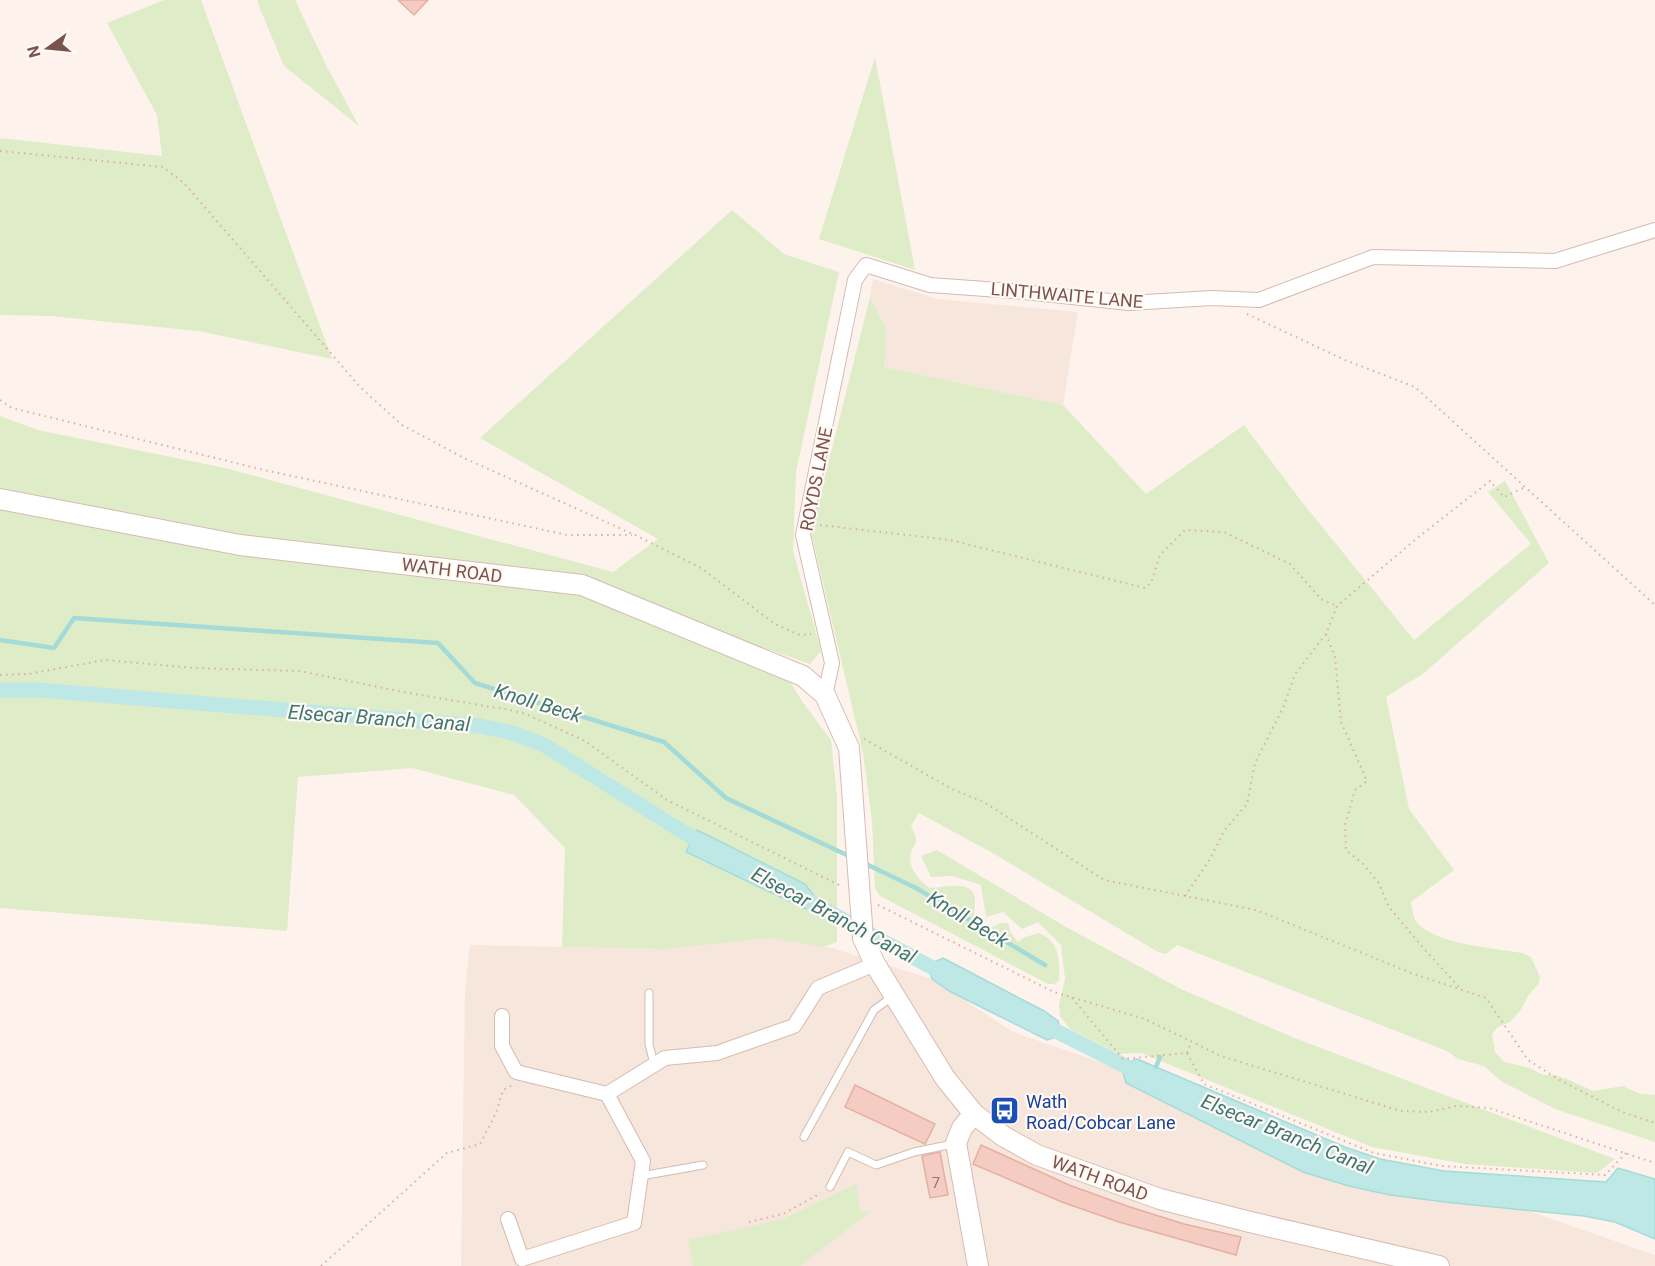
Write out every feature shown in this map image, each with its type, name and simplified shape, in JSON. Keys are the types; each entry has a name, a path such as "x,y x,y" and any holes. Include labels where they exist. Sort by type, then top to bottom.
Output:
{"main road":[{"name":"WATH ROAD","path":"0,499 240,545 582,585 803,676 825,695 849,748 863,938 875,964 945,1078 974,1114 1003,1136 1037,1155 1160,1199 1439,1266"},
{"path":"974,1114 962,1128 956,1143 978,1266"}],"street":[{"name":"LINTHWAITE LANE","path":"866,265 930,285 1129,303 1212,298 1259,300 1373,257 1556,261 1655,230"},
{"name":"ROYDS LANE","path":"825,695 832,663 803,535 855,280 866,265"},
{"path":"502,1016 502,1046 516,1072 607,1094 665,1058 717,1053 794,1026 818,988 875,964"},
{"path":"508,1219 522,1259 634,1223 643,1161 607,1094"}],"lane":[{"path":"649,993 649,1044 654,1064"},
{"path":"804,1137 874,1010 894,996"},
{"path":"830,1187 848,1152 876,1165 914,1152 956,1143"},
{"path":"641,1176 703,1165"}],"path":[{"path":"0,151 163,168 183,183 360,387 402,425 464,458 635,535 701,568 775,624 800,635 826,632"},
{"path":"1243,312 1345,360 1414,387 1655,604"},
{"path":"0,400 12,408 264,470 555,533 635,535"},
{"path":"1185,896 1210,860 1224,831 1247,804 1255,763 1283,708 1295,674 1326,634 1337,606 1416,539 1490,481 1504,496 1525,487"},
{"path":"806,521 813,525 950,540 1145,588 1151,583 1160,555 1185,530 1224,532 1290,564 1321,599 1337,606"},
{"path":"1326,634 1335,657 1341,722 1367,781 1355,790 1345,825 1346,850 1363,864 1378,882 1389,906 1461,989"},
{"path":"0,675 28,674 105,660 194,668 300,671 526,714 585,741 667,800 1054,992 1145,1019 1221,1056 1401,1111 1429,1112 1456,1106 1489,1108 1655,1163"},
{"path":"839,724 952,789 984,802 1104,880 1256,910 1414,974 1486,998 1528,1060 1558,1079 1622,1112 1655,1123"},
{"path":"1072,997 1123,1059 1187,1053"},
{"path":"1191,1042 1187,1053 1204,1084 1374,1153 1442,1166 1605,1175 1626,1153"},
{"path":"321,1266 447,1153 480,1144 496,1113 503,1090 514,1085"},
{"path":"749,1222 783,1214 830,1187"}],"shaded area":[{"path":"873,279 937,299 1078,312 1063,405 883,367 886,329 870,297"},
{"path":"770,938 832,948 932,979 1013,1032 1655,1255 1655,1266 461,1266 465,992 470,945 667,949"}],"green space":[{"path":"164,0 201,0 332,359 198,331 51,316 0,315 0,138 162,156 157,115 107,23"},
{"path":"258,0 295,0 327,67 359,126 284,66"},
{"path":"875,57 915,270 819,239"},
{"path":"732,210 784,254 839,272 796,472 793,551 821,651 810,664 770,650 804,704 831,740 837,796 837,942 824,947 770,938 667,949 562,947 565,848 514,795 412,768 298,777 287,931 0,908 0,416 38,430 225,468 613,572 658,539 480,438","holes":["697,830 815,897 806,909 686,853"]},
{"path":"870,297 886,329 884,367 1063,405 1146,494 1244,425 1302,502 1414,640 1531,544 1488,492 1505,481 1549,563 1424,673 1386,697 1409,809 1454,870 1411,902 1412,910 1418,924 1440,937 1522,953 1531,957 1540,977 1539,983 1510,1022 1498,1027 1492,1034 1495,1052 1504,1062 1530,1068 1543,1075 1555,1075 1593,1091 1623,1086 1640,1094 1655,1095 1655,1142 1555,1109 1501,1081 1484,1066 1458,1059 1447,1051 1177,945 1166,954 1158,952 991,852 919,813 911,826 916,841 910,858 912,869 918,878 930,888 960,886 969,888 975,898 974,920 982,933 1000,923 1008,923 1011,933 1018,942 1038,933 1045,936 1055,946 1057,952 1059,981 1048,984 880,896 875,888 872,821 863,753 811,532"},
{"path":"937,850 1066,927 1183,990 1297,1039 1615,1159 1597,1173 1465,1164 1372,1147 1141,1053 1119,1054 1070,1029 1060,1016 1059,1005 1065,979 1061,945 1038,922 1022,929 1003,912 986,917 981,885 952,876 931,877 921,856"},
{"path":"856,1184 860,1212 871,1211 800,1266 693,1266 688,1240 783,1219"}],"water":[{"path":"697,830 805,884 815,897 806,909 686,852"},
{"path":"943,958 1044,1011 1058,1021 1062,1035 1047,1040 951,992 932,979 928,965"},
{"path":"1137,1059 1345,1147 1380,1159 1444,1171 1606,1182 1618,1168 1655,1179 1655,1239 1615,1222 1584,1216 1390,1195 1303,1172 1126,1083 1121,1065"}],"building":[{"path":"398,0 428,0 414,15"},
{"path":"855,1085 935,1124 925,1144 845,1107"},
{"path":"981,1145 1069,1185 1127,1206 1184,1224 1241,1237 1236,1255 1119,1222 1062,1202 973,1164"},
{"path":"940,1152 948,1195 930,1198 922,1156"}],"waterway":[{"name":"Knoll Beck","path":"0,640 54,648 74,618 438,643 475,683 664,742 726,798 851,857"},
{"name":"Elsecar Branch Canal","path":"0,690 38,690 480,726 513,733 544,745 709,848"},
{"name":"Knoll Beck","path":"864,863 916,888 1045,965"},
{"name":"Elsecar Branch Canal","path":"794,893 944,974"},
{"name":"Elsecar Branch Canal","path":"1046,1026 1139,1073"},
{"path":"1156,1067 1160,1057"}],"place":[{"name":"Wath Road/Cobcar Lane","path":"1005,1111"}]}
